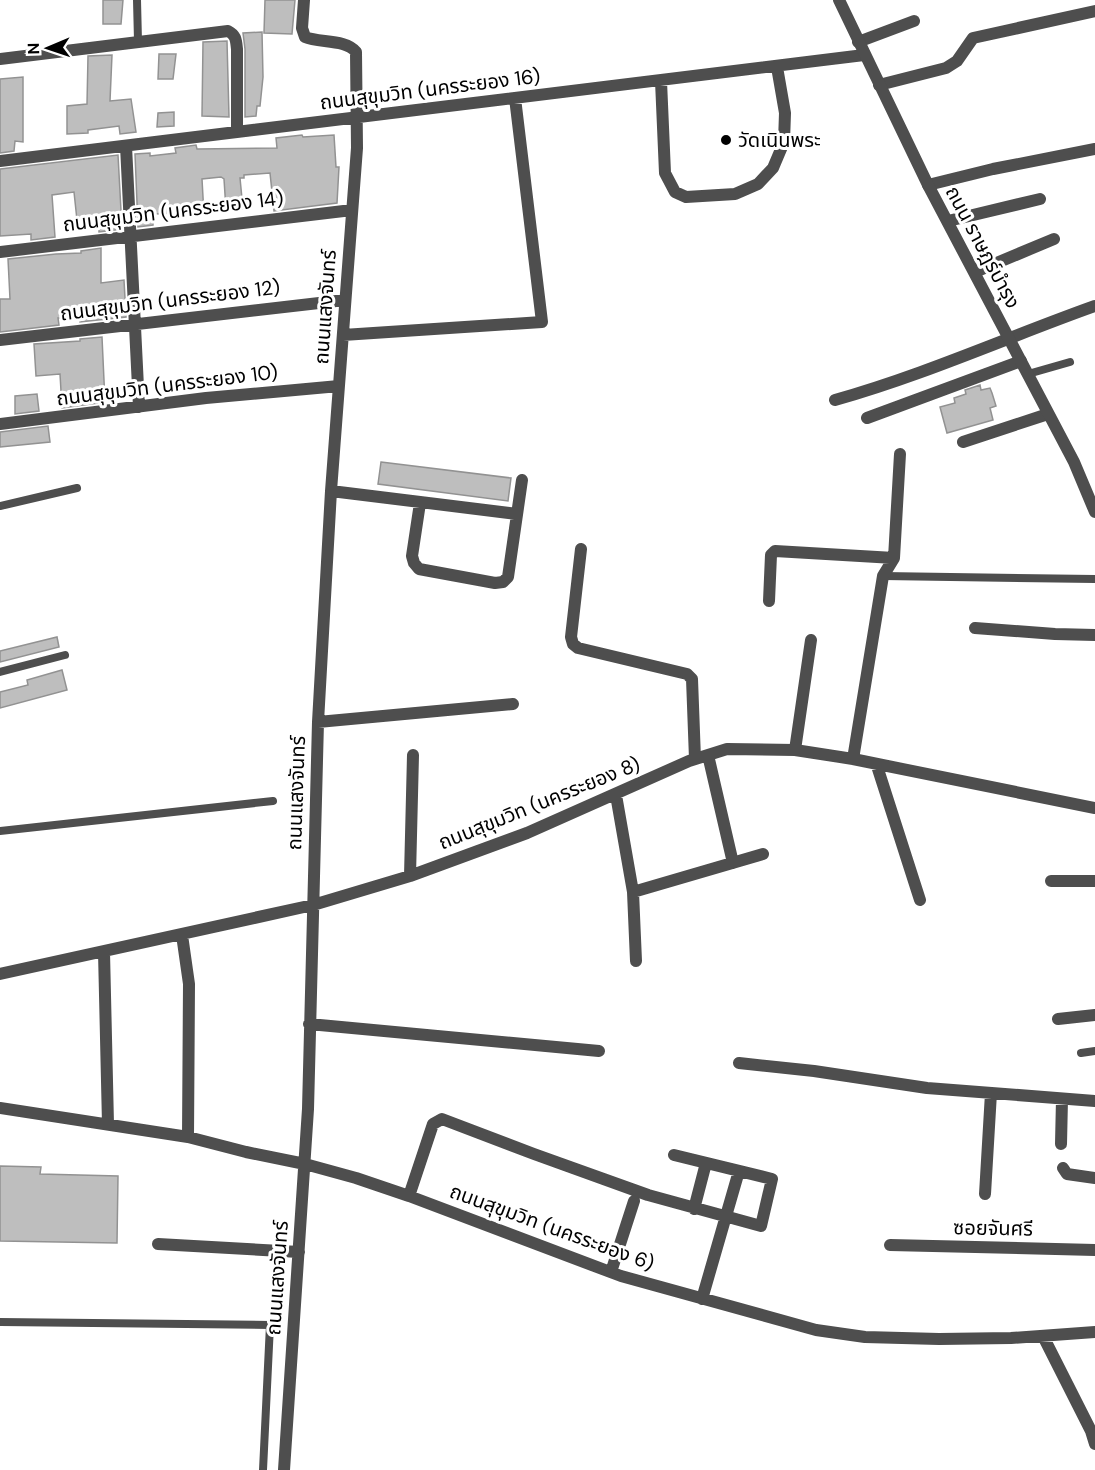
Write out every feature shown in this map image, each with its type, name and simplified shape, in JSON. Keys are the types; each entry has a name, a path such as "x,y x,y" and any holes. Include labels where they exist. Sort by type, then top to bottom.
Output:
{"street":[{"name":"ถนนแสงจันทร์","path":"284,1470 308,1109 318,722 339,386 357,148 356,52 352,47 315,41 305,37 304,0"},
{"name":"ถนน ราษฎร์บำรุง","path":"839,0 928,185 1091,492 1095,512"},
{"path":"879,85 946,68 957,61 972,38 1095,11"},
{"path":"858,42 914,21"},
{"path":"0,59 228,31 234,34 237,49 237,132"},
{"name":"ถนนสุขุมวิท (นครระยอง 16)","path":"0,161 864,56"},
{"path":"661,81 665,173 675,192 686,197 735,194 758,184 772,168 784,142 785,113 777,67"},
{"path":"343,335 542,322 515,98"},
{"path":"126,146 139,407"},
{"path":"928,185 1095,148"},
{"path":"948,221 1040,199"},
{"name":"ถนนสุขุมวิท (นครระยอง 14)","path":"0,252 352,210"},
{"path":"975,272 1054,239"},
{"name":"ถนนสุขุมวิท (นครระยอง 12)","path":"0,340 345,300"},
{"path":"835,400 916,375 1008,337 1095,306"},
{"path":"867,418 1021,362"},
{"name":"ถนนสุขุมวิท (นครระยอง 10)","path":"0,424 339,386"},
{"path":"963,442 1048,414"},
{"path":"853,759 883,576 894,558 900,454"},
{"path":"420,503 412,556 419,569 495,583 503,582 508,577 522,480"},
{"path":"332,491 517,514"},
{"path":"581,549 571,637 573,644 578,648 687,674 692,679 695,759"},
{"path":"769,601 771,555 776,551 894,558"},
{"path":"975,628 1095,635"},
{"path":"795,750 811,640"},
{"path":"318,722 513,704"},
{"name":"ถนนสุขุมวิท (นครระยอง 8)","path":"0,974 312,905 410,876 527,833 695,759 727,749 795,750 853,759 877,766 1095,808"},
{"path":"410,876 413,755"},
{"path":"708,755 733,863"},
{"path":"877,766 920,900"},
{"path":"616,795 633,892 636,961"},
{"path":"633,892 763,854"},
{"path":"1051,881 1095,880"},
{"path":"182,935 189,993 188,1137"},
{"path":"104,951 108,1124"},
{"path":"1058,1019 1095,1015"},
{"path":"309,1024 599,1051"},
{"path":"739,1063 814,1071 927,1088 1095,1101"},
{"path":"985,1194 991,1094"},
{"path":"1061,1144 1062,1099"},
{"name":"ถนนสุขุมวิท (นครระยอง 6)","path":"0,1108 188,1137 356,1178 495,1227 611,1272 816,1330 865,1337 939,1339 1095,1332"},
{"path":"409,1196 433,1124 442,1119 648,1195 761,1226 772,1179 674,1155"},
{"path":"694,1209 706,1163"},
{"path":"1063,1168 1067,1174 1095,1178"},
{"path":"702,1299 739,1171"},
{"path":"611,1272 634,1201"},
{"path":"158,1244 299,1252"},
{"name":"ซอยจันศรี","path":"890,1245 1095,1250"},
{"path":"1043,1336 1094,1435"}],"lane":[{"path":"137,0 138,41"},
{"path":"1028,374 1070,362"},
{"path":"0,506 77,488"},
{"path":"883,576 1095,579"},
{"path":"0,672 65,655"},
{"path":"0,831 273,801"},
{"path":"1081,1053 1095,1051"},
{"path":"0,1322 270,1325 263,1470"}],"building":[{"path":"103,0 123,0 121,24 103,24"},
{"path":"265,0 295,0 292,34 264,33"},
{"path":"262,32 263,77 260,106 257,106 256,116 245,117 243,33"},
{"path":"227,41 229,117 202,116 203,42"},
{"path":"159,54 176,54 173,79 158,79"},
{"path":"112,55 110,101 131,99 136,132 120,134 119,126 88,130 88,133 67,134 67,106 87,104 88,56"},
{"path":"23,77 23,142 15,141 14,151 0,153 0,79"},
{"path":"174,112 174,126 157,127 158,113"},
{"path":"302,135 303,137 334,135 336,167 339,167 337,203 274,211 270,173 244,175 244,178 240,178 243,209 226,210 224,179 221,177 202,179 204,215 153,214 153,225 138,227 135,154 150,153 150,156 176,153 175,148 196,145 197,149 277,148 276,138"},
{"path":"118,155 122,229 99,232 98,219 77,220 74,192 52,195 55,237 31,240 31,234 0,236 0,169"},
{"path":"101,248 101,283 124,280 126,317 80,322 80,318 58,318 59,325 0,332 0,299 10,299 8,259 81,253 81,251"},
{"path":"102,337 105,402 62,408 60,374 36,376 34,344"},
{"path":"980,385 981,390 990,388 992,393 996,406 990,408 993,420 947,433 940,407 955,403 954,398 966,394 965,390"},
{"path":"37,394 39,411 15,414 15,396"},
{"path":"48,426 50,442 0,447 0,432"},
{"path":"381,462 511,478 508,501 378,484"},
{"path":"57,637 59,647 0,662 0,651"},
{"path":"62,670 67,690 0,708 0,692 28,685 27,680"},
{"path":"0,1166 41,1167 40,1174 118,1176 117,1243 0,1241"}],"place":[{"name":"วัดเนินพระ","path":"726,140"}]}
